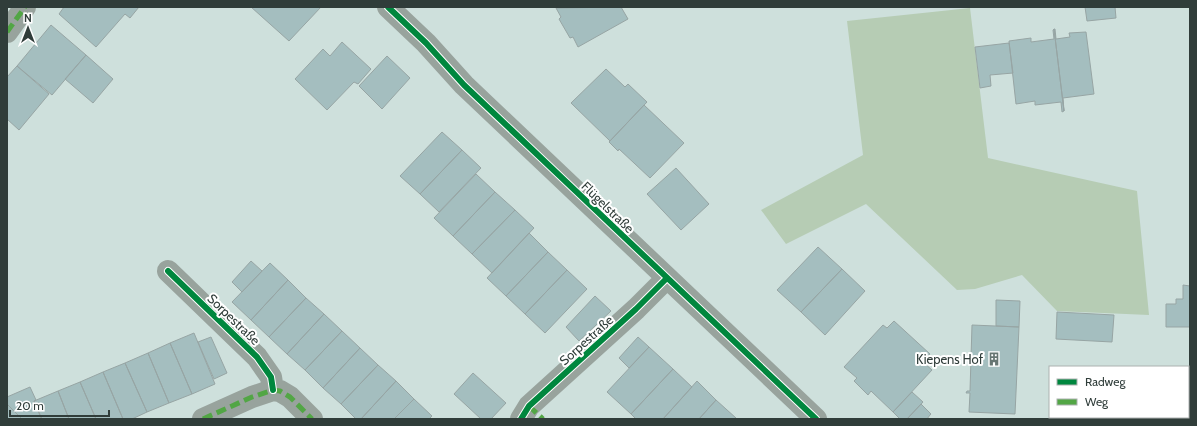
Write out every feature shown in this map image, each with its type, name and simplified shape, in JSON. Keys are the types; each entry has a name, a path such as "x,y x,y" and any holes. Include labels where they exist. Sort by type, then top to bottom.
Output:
{"street":[{"path":"7,32 25,7"},
{"name":"Flügelstraße","path":"388,7 426,43 464,85 816,419"},
{"name":"Sorpestraße","path":"168,271 257,357 271,376 273,390"},
{"name":"Sorpestraße","path":"531,415 667,278"},
{"path":"203,419 273,390 280,391 290,398 312,419"}],"green space":[{"path":"970,8 988,158 1137,191 1149,315 1057,311 1022,275 975,289 957,290 866,204 786,244 761,210 863,155 847,21"}],"building":[{"path":"64,7 139,7 130,18 125,14 96,47 59,14"},
{"path":"251,7 321,7 289,41"},
{"path":"621,7 628,19 578,47 573,37 570,38 559,19 561,17 556,8"},
{"path":"1085,7 1115,7 1116,18 1087,21"},
{"path":"51,25 86,55 52,95 17,66"},
{"path":"1054,29 1064,111 1062,112 1061,102 1035,105 1035,101 1016,104 1009,41 1031,38 1031,42 1054,39"},
{"path":"1054,29 1056,39 1070,37 1069,33 1086,32 1094,94 1063,98 1064,111"},
{"path":"342,42 371,69 358,84 354,82 327,110 295,79 323,49 330,56"},
{"path":"1009,43 1013,73 990,75 991,86 980,88 975,47"},
{"path":"86,55 113,79 93,103 65,79"},
{"path":"387,56 410,78 382,109 359,86"},
{"path":"17,66 49,94 19,130 7,119 7,77"},
{"path":"606,69 625,87 628,84 647,102 610,141 571,103"},
{"path":"644,105 684,143 650,178 619,149 618,151 609,142"},
{"path":"442,132 462,150 420,194 400,176"},
{"path":"462,150 481,168 439,212 420,194"},
{"path":"676,168 709,204 681,230 647,194"},
{"path":"476,174 495,192 453,236 434,218"},
{"path":"495,192 515,210 472,254 453,236"},
{"path":"515,210 534,228 492,273 472,254"},
{"path":"529,233 548,252 506,296 487,278"},
{"path":"818,247 842,269 801,312 777,290"},
{"path":"548,252 567,270 525,314 506,296"},
{"path":"251,261 262,271 242,292 232,282"},
{"path":"270,263 288,280 251,320 232,302"},
{"path":"842,269 865,291 825,335 801,312"},
{"path":"567,270 587,289 545,333 525,314"},
{"path":"288,280 306,298 269,337 251,320"},
{"path":"1183,285 1190,286 1190,327 1166,327 1166,304 1176,304 1176,299 1183,299"},
{"path":"595,296 611,311 579,341 566,327"},
{"path":"306,298 324,314 287,354 269,337"},
{"path":"996,300 1020,301 1019,327 996,326"},
{"path":"1057,312 1114,315 1112,342 1056,339"},
{"path":"324,314 342,331 305,370 287,354"},
{"path":"894,321 930,354 923,362 932,370 893,412 871,391 868,395 854,381 857,378 844,367 883,325 887,328"},
{"name":"Kiepens Hof","path":"972,325 1019,327 1015,414 969,412 970,393 966,393 967,391 970,391"},
{"path":"342,331 360,348 323,388 305,370"},
{"path":"194,333 215,384 192,394 170,343"},
{"path":"211,337 227,373 214,379 198,342"},
{"path":"638,337 649,347 629,368 619,358"},
{"path":"170,343 192,394 169,403 148,353"},
{"path":"649,347 673,369 631,414 607,392"},
{"path":"360,348 378,365 341,404 323,388"},
{"path":"148,353 169,403 147,412 125,363"},
{"path":"125,363 147,412 132,419 123,419 103,372"},
{"path":"378,365 396,381 361,419 356,419 341,404"},
{"path":"673,369 692,387 663,419 636,419 631,414"},
{"path":"103,372 123,419 96,419 80,382"},
{"path":"473,373 506,403 491,419 481,419 454,394"},
{"path":"396,381 414,399 394,419 361,419"},
{"path":"697,381 716,400 699,419 663,419"},
{"path":"80,382 96,419 69,419 58,391"},
{"path":"30,387 36,400 34,401 41,418 40,419 22,419 7,404 7,397"},
{"path":"58,391 69,419 42,419 34,401"},
{"path":"912,392 923,402 907,419 900,419 893,412"},
{"path":"414,399 432,416 429,419 394,419"},
{"path":"716,400 736,418 699,419"},
{"path":"7,404 22,419 7,419"},
{"path":"921,404 931,414 927,419 907,419"}],"marked path":[{"path":"7,32 25,7"},
{"path":"203,419 252,397 273,390 280,391 290,397 312,419"},
{"path":"529,406 543,419"}],"cycle path":[{"path":"388,7 426,43 464,85 816,419"},
{"path":"168,271 257,357 271,377 273,390"},
{"path":"521,419 529,406 636,309 667,278"}],"place":[{"name":"Kiepens Hof","path":"994,359"}]}
